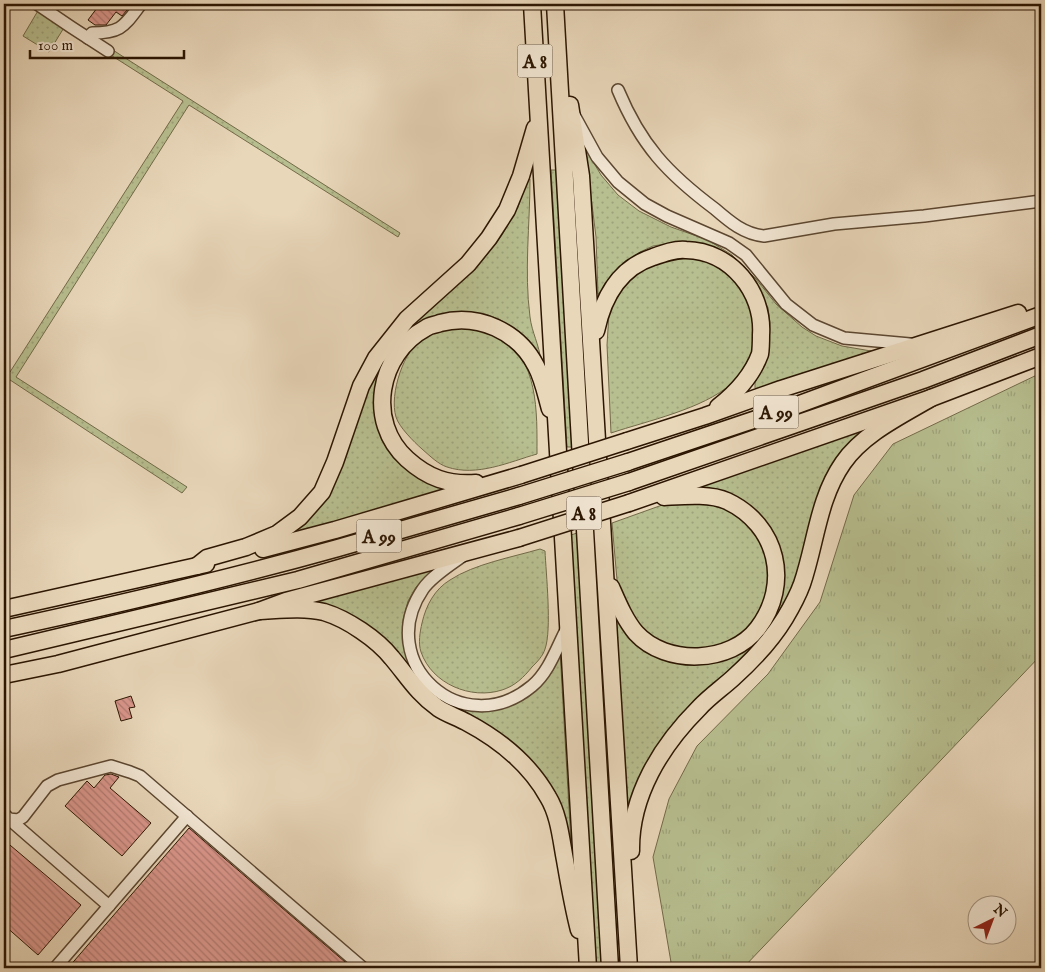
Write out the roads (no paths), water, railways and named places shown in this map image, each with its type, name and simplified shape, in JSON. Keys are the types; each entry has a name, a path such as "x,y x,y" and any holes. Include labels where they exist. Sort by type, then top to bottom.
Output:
{"highway":[{"name":"A 8","path":"532,4 588,967"},
{"name":"A 8","path":"555,4 610,968"},
{"path":"558,57 570,107 581,176 629,968"},
{"path":"197,566 207,558 246,547 277,534 300,517 322,492 335,462 361,386 376,358 406,319 468,264 489,238 507,210 521,176 538,118"},
{"path":"592,351 599,318 614,284 633,266 640,261 668,251 687,250 704,253 720,259 736,270 750,287 758,302 762,323 760,352 748,378 732,396 705,416"},
{"path":"4,609 197,566 335,530 501,482 705,416 917,344 1041,306"},
{"name":"A 99","path":"4,630 238,574 519,496 789,408 1041,315"},
{"path":"501,482 461,484 435,478 417,468 398,451 386,430 382,411 383,386 389,367 405,344 426,327 450,321 475,321 500,328 522,346 536,366 558,434"},
{"name":"A 99","path":"4,650 298,580 519,516 629,482 914,383 1041,335"},
{"path":"4,675 58,664 259,611 286,601 519,538 646,498 931,398 1041,356"},
{"path":"624,884 631,872 630,842 635,811 648,776 670,740 700,707 735,677 765,647 785,618 801,585 822,504 833,479 844,461 865,440 931,398"},
{"path":"606,576 626,620 638,634 654,647 683,657 713,656 738,646 757,630 770,608 777,583 775,556 764,532 747,513 726,500 699,496 646,498"},
{"path":"259,611 291,609 324,612 355,626 379,644 392,657 409,682 419,692 440,709 493,738 516,756 534,774 550,800 559,828 572,905 588,967"}],"street":[{"path":"37,4 108,51"},
{"path":"88,38 92,32 113,32 124,27 141,4"},
{"path":"618,90 639,134 668,170 689,190 739,228 752,235 764,236 834,224 924,216 1041,201"},
{"path":"570,107 597,157 618,182 645,204 667,216 729,243 746,255 786,304 813,325 844,338 917,344"},
{"path":"468,552 423,588 411,613 408,630 415,666 428,682 445,697 461,704 478,706 495,705 508,701 522,693 533,685 544,672 569,624"},
{"path":"6,817 18,820 23,817 47,786 58,780 111,766 140,776 363,968"},
{"path":"55,968 187,816"},
{"path":"6,817 109,906"}]}
